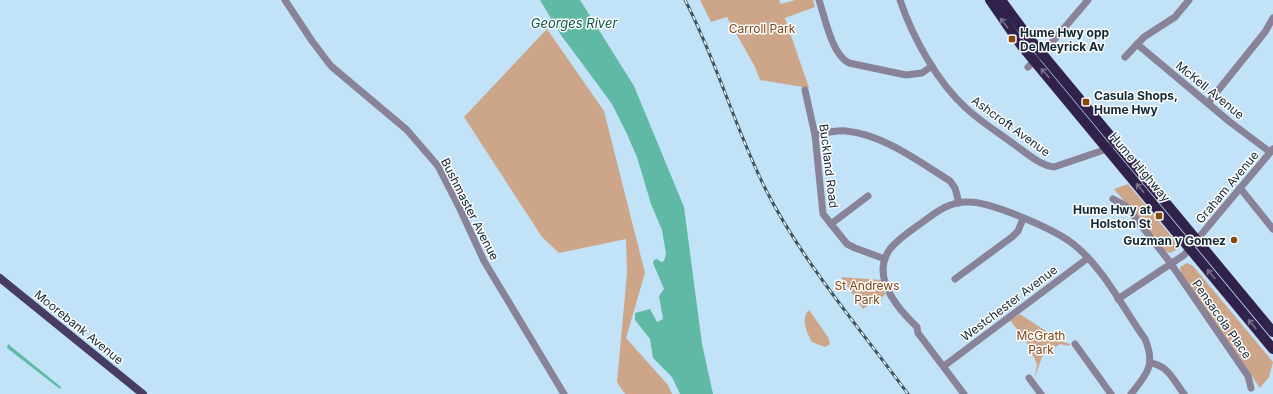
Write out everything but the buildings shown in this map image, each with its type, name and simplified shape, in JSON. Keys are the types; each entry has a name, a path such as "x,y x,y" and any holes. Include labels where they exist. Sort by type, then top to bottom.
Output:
{"highway":[{"name":"Hume Highway","path":"990,0 1001,19 1035,61 1197,240 1273,332"},
{"name":"Hume Highway","path":"1001,0 1035,61"},
{"name":"Hume Highway","path":"1111,145 1190,249 1273,349"}],"main road":[{"name":"Moorebank Avenue","path":"0,278 143,394"}],"street":[{"name":"Bushmaster Avenue","path":"285,0 312,41 331,66 407,130 438,166 484,261 564,394"},
{"path":"819,0 836,49 842,60 849,64 906,76 922,73 932,66"},
{"name":"Ashcroft Avenue","path":"900,0 908,22 932,66 956,99 967,109 1023,150 1047,166 1054,167 1111,145"},
{"path":"1035,61 1088,0"},
{"path":"1125,57 1137,44 1175,17 1189,0"},
{"path":"1208,103 1265,32 1273,18"},
{"name":"McKell Avenue","path":"1137,44 1208,103 1271,150"},
{"name":"Buckland Road","path":"805,90 815,135 822,208 831,224 847,244 886,259"},
{"path":"815,135 847,131 888,144 950,181 955,188 959,203"},
{"name":"Graham Avenue","path":"1118,300 1171,264 1190,249 1271,150"},
{"path":"1240,188 1273,229"},
{"path":"831,224 868,196"},
{"name":"Pensacola Place","path":"1113,199 1126,206 1171,264 1248,376 1251,388"},
{"path":"964,394 918,333 917,327 891,297 884,281 886,259 895,243 930,216 946,206 968,202 987,204 1023,219 1065,239 1088,258 1145,339 1150,351 1150,363 1146,375 1130,394"},
{"path":"955,279 1012,237 1018,231 1023,219"},
{"name":"Westchester Avenue","path":"944,366 1088,258"},
{"path":"1075,344 1111,394"},
{"path":"1150,363 1160,364 1166,369 1184,394"},
{"path":"1029,378 1041,394"}],"green space":[{"name":"Carroll Park","path":"700,0 779,0 781,4 795,0 813,0 815,7 785,18 809,88 760,80 755,67 727,17 711,22"},
{"path":"547,29 604,111 645,273 626,338 668,385 672,394 625,394 617,382 627,273 626,239 559,253 542,237 464,117"},
{"path":"1128,184 1176,242 1177,249 1170,253 1164,250 1114,189"},
{"path":"1187,263 1193,266 1273,362 1269,377 1260,388 1181,274 1180,267"},
{"name":"St Andrews Park","path":"841,277 881,280 885,295 863,309"},
{"path":"809,310 828,337 830,344 825,347 812,342 808,334 805,326 805,318"},
{"name":"McGrath Park","path":"1020,314 1061,341 1070,344 1069,346 1060,344 1042,357 1035,377 1037,364 1027,343 1010,320"}],"water":[{"name":"Georges River","path":"540,0 580,0 634,86 684,207 702,344 713,394 680,394 672,377 653,358 650,339 635,320 635,313 650,309 657,322 663,319 659,296 664,289 653,263 654,260 657,259 661,262 664,261 666,254 662,230 651,204 637,157 612,104 561,35"},
{"path":"8,344 61,387 60,389 7,348"}],"railway":[{"path":"685,0 707,47 755,167 781,217 814,269 908,394"}],"place":[{"name":"Hume Hwy opp De Meyrick Av","path":"1012,39"},
{"name":"Casula Shops, Hume Hwy","path":"1086,102"},
{"name":"Hume Hwy at Holston St","path":"1159,216"},
{"name":"Guzman y Gomez","path":"1234,240"}]}
